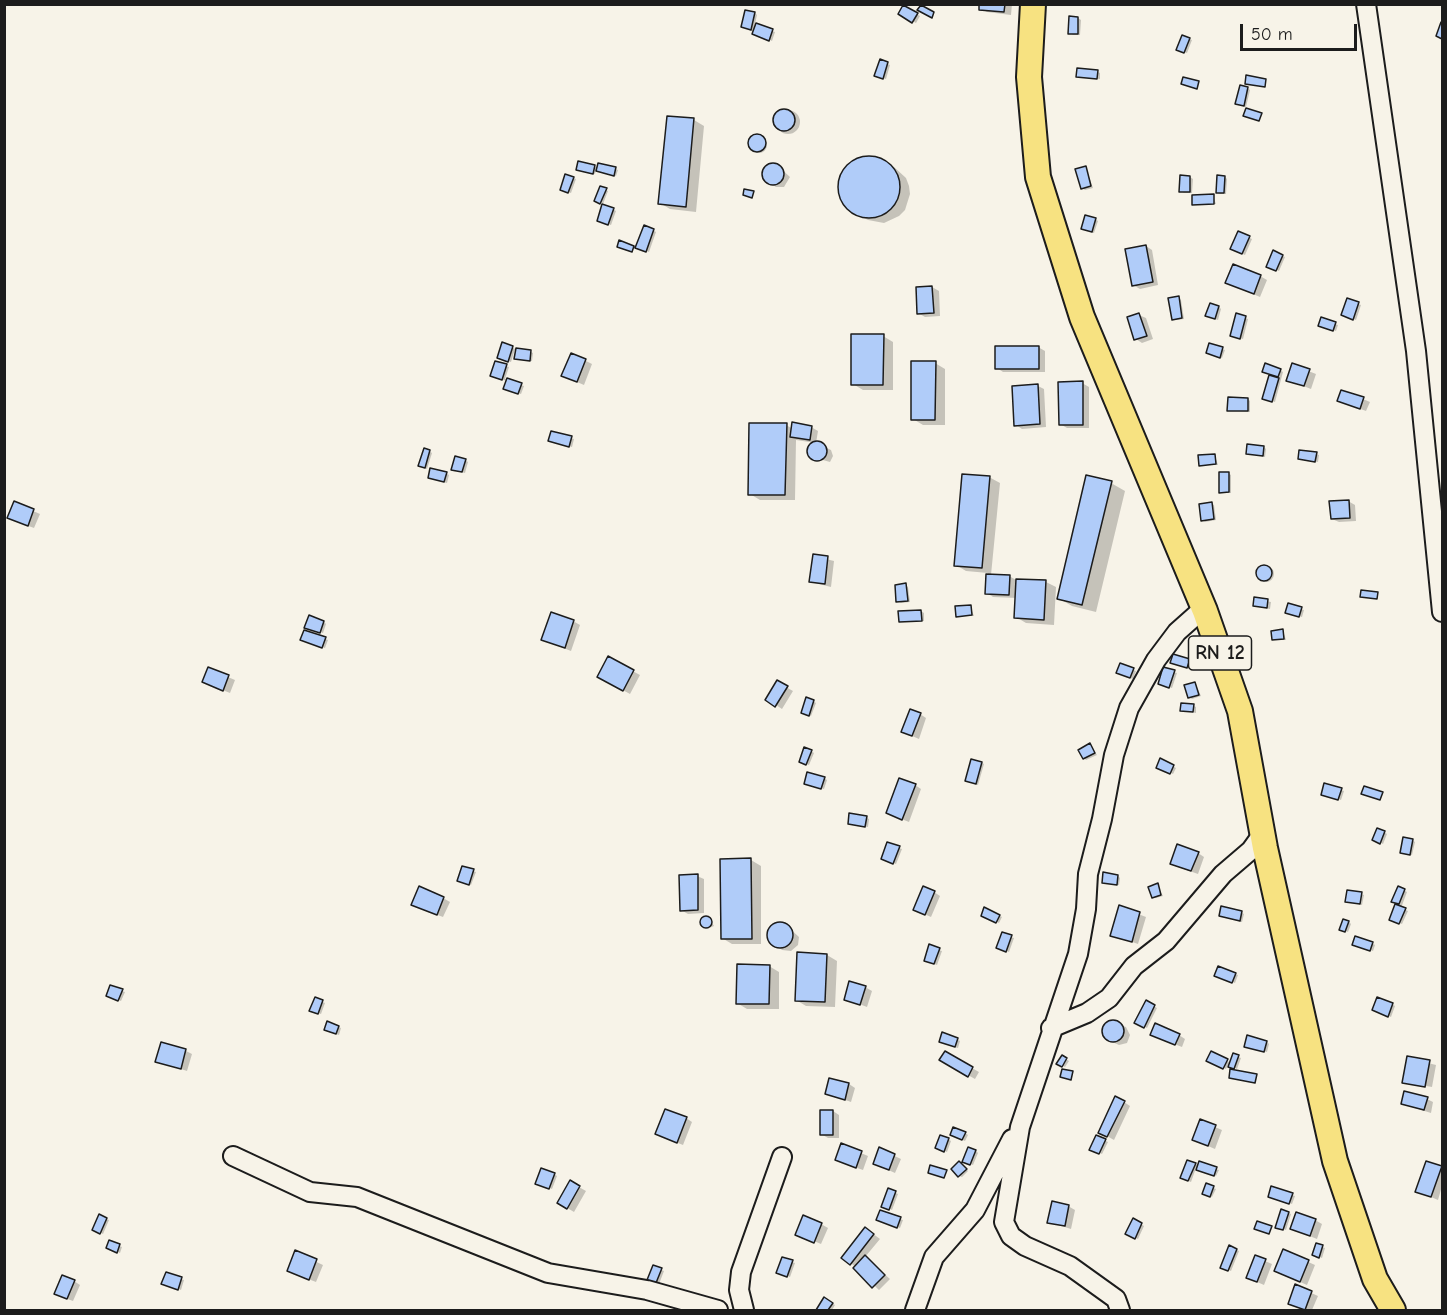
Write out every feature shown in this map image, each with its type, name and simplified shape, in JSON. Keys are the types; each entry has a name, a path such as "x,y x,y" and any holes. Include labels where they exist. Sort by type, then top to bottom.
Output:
{"main road":[{"name":"RN 12","path":"1033,4 1029,77 1038,177 1082,317 1204,608 1240,711 1264,832 1265,848 1335,1161 1375,1279 1393,1311"}],"street":[{"path":"1366,4 1416,351 1443,612"},
{"path":"1119,1311 1116,1299 1070,1266 1034,1251 1011,1236 1004,1222 1020,1127 1051,1028 1078,954 1086,909 1088,874 1102,819 1113,755 1129,708 1156,660 1177,632 1204,608"},
{"path":"1051,1028 1087,1013 1109,998 1134,966 1166,941 1223,874 1251,850 1264,832"},
{"path":"915,1311 934,1257 975,1210 1020,1127"},
{"path":"233,1156 310,1192 357,1197 548,1273 647,1290 718,1311"},
{"path":"744,1311 739,1290 741,1272 782,1157"}],"building":[{"path":"979,4 1005,4 1004,12 979,10"},
{"path":"903,5 918,13 912,23 898,14"},
{"path":"921,5 934,12 932,18 917,10"},
{"path":"745,10 755,12 751,30 741,27"},
{"path":"1069,16 1078,17 1078,34 1068,34"},
{"path":"1442,22 1442,39 1436,36"},
{"path":"756,23 773,29 769,41 752,34"},
{"path":"1182,35 1190,38 1184,53 1176,50"},
{"path":"880,59 888,62 883,79 874,76"},
{"path":"1077,68 1098,70 1097,79 1076,77"},
{"path":"1246,75 1266,79 1265,87 1245,84"},
{"path":"1183,77 1199,81 1197,89 1181,84"},
{"path":"1240,85 1248,87 1244,106 1235,104"},
{"path":"1246,108 1262,113 1259,121 1243,116"},
{"path":"784,109 792,112 795,120 792,128 784,131 776,128 773,120 776,112"},
{"path":"667,116 694,118 686,207 658,204"},
{"path":"757,134 763,137 766,143 763,149 757,152 751,149 748,143 751,137"},
{"path":"869,156 886,161 891,165 895,170 900,187 895,204 891,209 886,213 869,218 852,213 847,209 843,204 838,187 843,170 847,165 852,161"},
{"path":"578,161 595,165 593,174 576,170"},
{"path":"598,163 616,167 614,176 596,171"},
{"path":"773,163 781,166 784,174 781,182 773,185 765,182 762,174 765,166"},
{"path":"1086,166 1091,186 1081,189 1075,169"},
{"path":"565,174 574,177 568,193 560,190"},
{"path":"1180,175 1190,176 1190,192 1179,192"},
{"path":"1217,175 1225,176 1224,193 1216,193"},
{"path":"600,186 607,188 600,204 594,201"},
{"path":"744,189 754,191 752,198 743,195"},
{"path":"1214,194 1214,204 1192,205 1192,195"},
{"path":"602,204 614,208 608,225 597,221"},
{"path":"1085,215 1096,218 1092,232 1081,229"},
{"path":"644,225 654,229 646,252 635,248"},
{"path":"1238,231 1250,236 1242,254 1230,249"},
{"path":"619,240 634,246 632,252 617,247"},
{"path":"1146,245 1153,282 1132,286 1125,249"},
{"path":"1273,250 1283,255 1276,271 1266,267"},
{"path":"1233,264 1261,275 1254,294 1225,283"},
{"path":"932,286 934,313 917,314 916,287"},
{"path":"1179,296 1182,318 1172,320 1168,298"},
{"path":"1347,298 1359,302 1353,320 1341,315"},
{"path":"1210,303 1219,306 1215,319 1205,316"},
{"path":"1139,313 1147,336 1134,340 1127,317"},
{"path":"1236,313 1246,316 1240,339 1230,336"},
{"path":"1321,317 1336,322 1333,331 1318,326"},
{"path":"851,334 884,334 883,385 851,385"},
{"path":"502,342 513,346 508,362 497,358"},
{"path":"1209,343 1223,347 1220,358 1206,353"},
{"path":"995,346 1039,346 1039,369 995,369"},
{"path":"516,348 531,350 530,361 514,359"},
{"path":"571,353 586,359 577,382 561,376"},
{"path":"495,361 507,364 502,380 490,376"},
{"path":"911,361 936,361 935,420 911,420"},
{"path":"1265,363 1281,369 1278,377 1262,372"},
{"path":"1292,363 1310,369 1304,386 1286,381"},
{"path":"1269,375 1279,378 1272,402 1262,399"},
{"path":"507,378 522,383 518,394 503,389"},
{"path":"1083,381 1083,425 1059,425 1058,382"},
{"path":"1038,384 1040,424 1014,426 1012,386"},
{"path":"1341,390 1364,397 1360,409 1337,401"},
{"path":"1228,397 1248,398 1248,411 1227,411"},
{"path":"792,422 812,426 810,440 790,437"},
{"path":"749,423 787,423 785,495 748,495"},
{"path":"551,431 572,436 569,447 548,441"},
{"path":"817,441 824,444 827,451 824,458 817,461 810,458 807,451 810,444"},
{"path":"1247,444 1264,446 1263,456 1246,454"},
{"path":"424,448 430,450 425,468 418,466"},
{"path":"1299,450 1317,452 1315,462 1298,459"},
{"path":"1215,454 1216,464 1199,466 1198,455"},
{"path":"455,456 466,459 462,472 451,470"},
{"path":"430,468 447,472 444,482 428,478"},
{"path":"1219,472 1229,472 1229,492 1219,493"},
{"path":"962,474 990,476 982,568 954,566"},
{"path":"1086,475 1112,481 1082,605 1057,599"},
{"path":"1349,500 1350,518 1331,519 1329,501"},
{"path":"14,501 34,509 28,526 7,518"},
{"path":"1212,502 1214,519 1201,521 1199,504"},
{"path":"813,554 828,556 825,584 809,582"},
{"path":"1261,565 1267,565 1272,573 1270,579 1261,581 1256,576 1256,570"},
{"path":"986,574 1010,575 1009,595 985,594"},
{"path":"1016,579 1046,580 1044,620 1014,618"},
{"path":"906,583 908,601 896,602 895,585"},
{"path":"1361,590 1378,592 1377,599 1360,597"},
{"path":"1254,597 1268,599 1267,608 1253,606"},
{"path":"1288,603 1302,607 1299,617 1285,613"},
{"path":"971,605 972,615 956,617 955,606"},
{"path":"921,610 922,621 899,622 898,611"},
{"path":"551,612 574,620 565,648 541,640"},
{"path":"309,615 324,621 320,633 304,628"},
{"path":"1283,629 1284,639 1272,640 1271,631"},
{"path":"304,630 326,637 322,648 300,640"},
{"path":"1173,654 1190,659 1187,668 1170,663"},
{"path":"608,656 634,670 623,691 597,677"},
{"path":"1120,663 1134,668 1130,678 1116,673"},
{"path":"208,667 229,675 223,691 202,682"},
{"path":"1163,667 1175,670 1169,688 1158,684"},
{"path":"777,680 788,686 775,707 765,700"},
{"path":"1195,682 1199,695 1188,698 1184,685"},
{"path":"806,697 814,700 809,716 801,713"},
{"path":"1181,703 1194,704 1193,712 1180,711"},
{"path":"910,709 921,713 912,736 901,732"},
{"path":"1090,743 1095,753 1083,759 1078,750"},
{"path":"804,747 812,750 806,765 799,762"},
{"path":"1160,758 1174,765 1170,774 1156,768"},
{"path":"971,759 982,762 976,784 965,781"},
{"path":"807,772 825,777 821,789 804,784"},
{"path":"899,778 916,784 902,820 886,813"},
{"path":"1324,783 1342,788 1338,800 1321,795"},
{"path":"1364,786 1383,792 1380,800 1361,794"},
{"path":"849,813 867,816 865,827 848,824"},
{"path":"1377,828 1385,831 1380,844 1372,840"},
{"path":"1403,837 1413,839 1410,855 1400,853"},
{"path":"887,842 900,846 893,864 881,859"},
{"path":"1177,844 1199,852 1191,871 1170,864"},
{"path":"751,858 752,939 721,939 720,859"},
{"path":"462,866 474,869 469,885 457,881"},
{"path":"1103,872 1118,875 1117,885 1102,883"},
{"path":"698,874 698,910 680,911 679,875"},
{"path":"1158,883 1161,895 1152,898 1148,887"},
{"path":"419,886 444,897 437,915 411,905"},
{"path":"923,886 935,891 925,915 913,910"},
{"path":"1398,886 1405,889 1399,904 1391,902"},
{"path":"1347,890 1362,892 1360,904 1345,902"},
{"path":"1395,904 1406,908 1399,924 1389,920"},
{"path":"1119,905 1140,912 1132,942 1110,936"},
{"path":"1221,906 1242,911 1240,921 1219,916"},
{"path":"984,907 1000,915 996,923 981,916"},
{"path":"708,916 711,917 711,927 704,928 701,927 700,920 701,917"},
{"path":"1343,919 1349,921 1345,932 1339,930"},
{"path":"780,922 789,926 793,935 789,944 780,948 771,944 767,935 771,926"},
{"path":"1002,932 1012,935 1006,952 996,948"},
{"path":"1355,936 1373,942 1370,951 1352,945"},
{"path":"929,944 940,948 934,964 924,961"},
{"path":"797,952 827,954 825,1002 795,1001"},
{"path":"737,964 770,965 769,1004 736,1004"},
{"path":"1218,966 1236,973 1232,983 1214,976"},
{"path":"849,981 866,986 860,1005 844,1000"},
{"path":"110,985 123,989 118,1001 106,996"},
{"path":"315,997 323,1000 318,1014 309,1011"},
{"path":"1377,997 1393,1003 1388,1017 1372,1010"},
{"path":"1146,1000 1155,1005 1144,1028 1134,1023"},
{"path":"1113,1020 1121,1023 1124,1031 1121,1039 1113,1042 1105,1039 1102,1031 1105,1023"},
{"path":"327,1021 339,1026 336,1034 324,1030"},
{"path":"1155,1023 1180,1034 1175,1045 1150,1035"},
{"path":"942,1032 958,1038 955,1047 939,1042"},
{"path":"1247,1035 1267,1041 1264,1052 1244,1047"},
{"path":"161,1042 186,1049 181,1069 155,1062"},
{"path":"945,1051 973,1067 968,1077 939,1060"},
{"path":"1211,1051 1228,1059 1223,1069 1206,1061"},
{"path":"1233,1053 1239,1055 1234,1069 1228,1067"},
{"path":"1062,1055 1067,1058 1062,1067 1056,1064"},
{"path":"1407,1056 1430,1060 1425,1087 1402,1083"},
{"path":"1062,1069 1073,1071 1071,1080 1060,1077"},
{"path":"1230,1069 1257,1074 1255,1083 1229,1078"},
{"path":"829,1078 849,1083 845,1100 825,1094"},
{"path":"1404,1091 1428,1097 1424,1110 1401,1104"},
{"path":"1115,1096 1125,1101 1107,1137 1098,1133"},
{"path":"665,1109 687,1117 677,1143 655,1134"},
{"path":"820,1110 833,1110 833,1135 820,1135"},
{"path":"1200,1119 1216,1125 1208,1146 1192,1140"},
{"path":"953,1127 966,1132 962,1140 950,1135"},
{"path":"940,1135 949,1138 944,1152 935,1148"},
{"path":"1096,1135 1106,1139 1099,1154 1089,1150"},
{"path":"841,1143 862,1151 856,1168 835,1160"},
{"path":"879,1147 895,1154 889,1170 873,1164"},
{"path":"968,1147 976,1150 970,1165 962,1162"},
{"path":"1187,1160 1196,1163 1188,1181 1180,1178"},
{"path":"959,1161 967,1169 958,1177 951,1169"},
{"path":"1199,1161 1217,1167 1214,1176 1196,1170"},
{"path":"1426,1161 1442,1166 1431,1197 1415,1192"},
{"path":"930,1165 947,1170 944,1178 928,1173"},
{"path":"541,1168 555,1173 549,1189 535,1184"},
{"path":"570,1180 580,1186 567,1209 557,1203"},
{"path":"1206,1183 1214,1186 1210,1197 1202,1194"},
{"path":"1271,1186 1293,1193 1289,1204 1268,1197"},
{"path":"888,1188 896,1191 889,1210 881,1207"},
{"path":"1052,1201 1069,1205 1065,1226 1047,1223"},
{"path":"1281,1209 1289,1212 1283,1230 1275,1228"},
{"path":"880,1210 901,1217 897,1228 876,1220"},
{"path":"1296,1212 1316,1219 1310,1236 1290,1229"},
{"path":"99,1214 107,1218 100,1234 92,1230"},
{"path":"803,1215 822,1223 814,1243 795,1235"},
{"path":"1133,1218 1142,1223 1135,1239 1125,1234"},
{"path":"1257,1221 1272,1226 1269,1234 1254,1229"},
{"path":"865,1227 874,1234 850,1265 841,1258"},
{"path":"109,1240 120,1244 117,1253 106,1248"},
{"path":"1316,1243 1323,1245 1319,1258 1312,1255"},
{"path":"1229,1245 1237,1249 1228,1271 1220,1268"},
{"path":"1283,1249 1309,1260 1300,1282 1274,1271"},
{"path":"295,1250 317,1259 309,1280 287,1271"},
{"path":"865,1255 885,1275 872,1288 853,1268"},
{"path":"1255,1255 1266,1259 1257,1282 1246,1278"},
{"path":"782,1257 793,1260 787,1277 776,1273"},
{"path":"653,1265 662,1268 656,1283 647,1280"},
{"path":"166,1272 182,1277 178,1290 161,1284"},
{"path":"62,1275 75,1280 67,1299 54,1294"},
{"path":"1295,1284 1312,1291 1305,1310 1288,1304"},
{"path":"824,1297 833,1303 828,1310 816,1310"}]}
